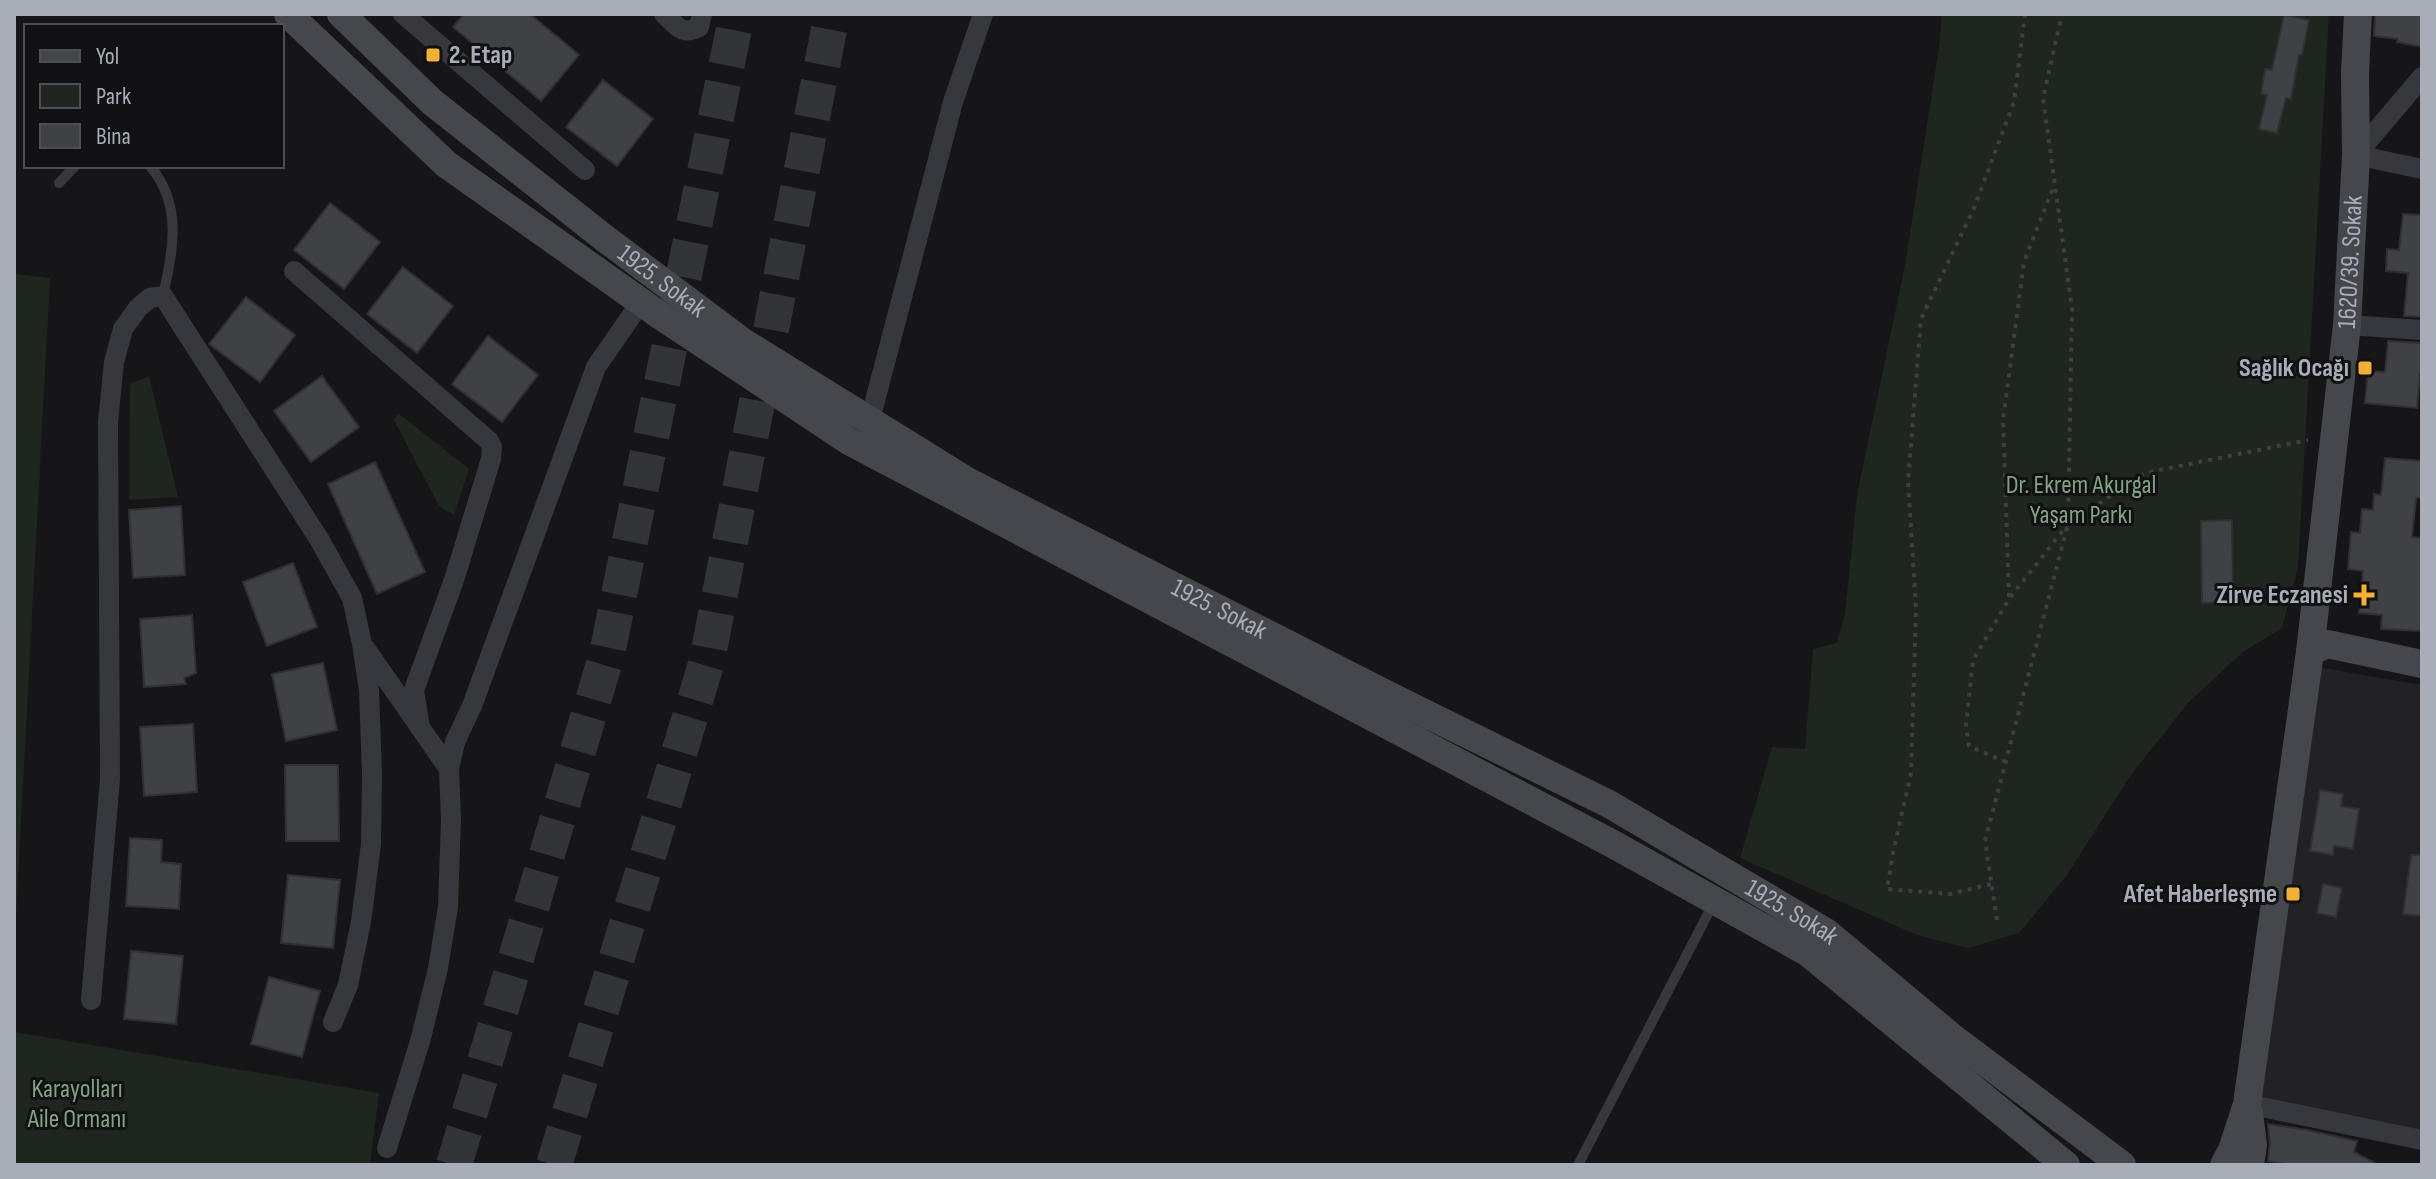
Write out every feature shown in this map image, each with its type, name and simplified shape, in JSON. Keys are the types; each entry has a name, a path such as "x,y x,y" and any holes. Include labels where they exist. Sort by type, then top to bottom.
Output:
{"main road":[{"name":"1925. Sokak","path":"288,14 446,164 641,302 849,441 1611,843 1807,952 2066,1165"},
{"name":"1925. Sokak","path":"341,14 432,102 603,237 743,342 967,481 1609,804 1826,932 1953,1038 2122,1165"},
{"name":"1620/39. Sokak","path":"2247,1104 2310,652 2347,325 2356,155 2358,14"},
{"path":"2310,652 2327,644 2422,664"},
{"path":"2224,1165 2247,1104"},
{"path":"2247,1104 2253,1145 2250,1165"}],"street":[{"path":"403,14 585,170"},
{"path":"664,14 682,30 689,31 699,27 702,14"},
{"path":"870,420 953,102 983,14"},
{"path":"2422,77 2356,155 2422,169"},
{"path":"294,271 489,441 492,447 454,580 414,690 420,728"},
{"path":"91,1000 110,779 108,422 114,362 123,329 138,308 150,298 163,296 319,539 352,598 370,704 371,844 361,922 348,985 333,1022"},
{"path":"387,1148 421,1038 438,968 448,907 449,769 455,742 472,706 596,367 641,302"},
{"path":"2347,325 2422,330"},
{"path":"362,644 449,769"},
{"path":"2247,1104 2422,1140"}],"lane":[{"path":"59,183 73,168"},
{"path":"152,168 162,180 170,201 173,226 173,252 163,296"},
{"path":"1578,1165 1714,900"}],"path":[{"path":"1991,884 1950,894 1887,889 1911,773 1916,608 1908,482 1921,319 1974,208 2014,102 2025,14"},
{"path":"1997,920 1985,841 2068,524 2072,309 2043,98 2062,14"},
{"path":"2009,599 2003,420 2024,262 2055,182"},
{"path":"2006,762 1969,746 1966,725 1973,660 2009,599 2068,524 2145,473 2334,434"}],"shaded area":[{"path":"2312,666 2422,685 2422,1130 2259,1105"}],"green space":[{"name":"Dr. Ekrem Akurgal Yaşam Parkı","path":"1942,14 2329,14 2298,567 2282,628 2243,652 2189,702 2130,776 2067,875 2019,933 1968,948 1917,935 1740,858 1772,747 1805,749 1813,649 1837,643 1845,614 1857,495 1905,265"},
{"path":"14,274 50,278 14,954"},
{"path":"149,376 178,497 129,500 130,384"},
{"path":"398,413 469,469 454,515 439,506 394,420"},
{"name":"Karayolları Aile Ormanı","path":"14,1032 379,1093 370,1165 14,1165"}],"building":[{"path":"464,14 530,14 579,55 541,101 453,27"},
{"path":"2375,14 2422,14 2422,47 2397,42 2398,39 2374,36"},
{"path":"2284,15 2309,20 2291,99 2286,98 2277,133 2259,129 2267,95 2261,94 2265,69 2272,70"},
{"path":"603,80 653,119 617,166 566,127"},
{"path":"330,203 380,242 344,289 294,250"},
{"path":"2403,214 2422,215 2422,317 2404,316 2408,273 2386,271 2387,249 2399,250"},
{"path":"403,267 453,306 417,353 367,314"},
{"path":"246,297 295,335 260,382 209,344"},
{"path":"488,336 538,375 502,422 452,384"},
{"path":"2388,341 2422,343 2417,408 2365,403 2368,371 2385,372"},
{"path":"322,376 359,427 311,462 274,411"},
{"path":"2385,458 2422,461 2422,498 2416,498 2412,537 2422,538 2422,631 2381,629 2382,615 2359,613 2363,571 2348,569 2351,532 2360,533 2362,509 2373,510 2374,494 2381,495"},
{"path":"375,462 425,572 377,594 328,484"},
{"path":"181,506 185,575 133,578 129,510"},
{"path":"2232,520 2233,602 2202,603 2201,521"},
{"path":"293,563 317,627 267,646 243,582"},
{"path":"192,615 196,673 184,678 186,684 144,687 140,619"},
{"path":"323,663 337,730 286,741 272,674"},
{"path":"193,724 197,792 144,796 140,727"},
{"path":"285,765 338,765 339,841 286,841"},
{"path":"2320,790 2343,794 2341,806 2359,809 2353,849 2334,846 2333,855 2310,851"},
{"path":"130,838 162,840 161,862 181,864 179,909 126,906"},
{"path":"2411,855 2422,855 2422,916 2403,914"},
{"path":"288,875 340,880 333,948 281,943"},
{"path":"2323,884 2342,888 2336,917 2317,913"},
{"path":"131,951 183,956 176,1024 124,1019"},
{"path":"269,977 320,991 302,1057 251,1044"},
{"path":"2268,1124 2357,1141 2354,1152 2379,1165 2289,1165 2268,1161"}],"tunnel":[{"path":"454,1165 607,654 737,14"},
{"path":"554,1165 707,661 832,14"}],"place":[{"name":"2. Etap","path":"433,55"},
{"name":"Sağlık Ocağı","path":"2365,368"},
{"name":"Zirve Eczanesi","path":"2364,595"},
{"name":"Afet Haberleşme","path":"2293,894"}]}
